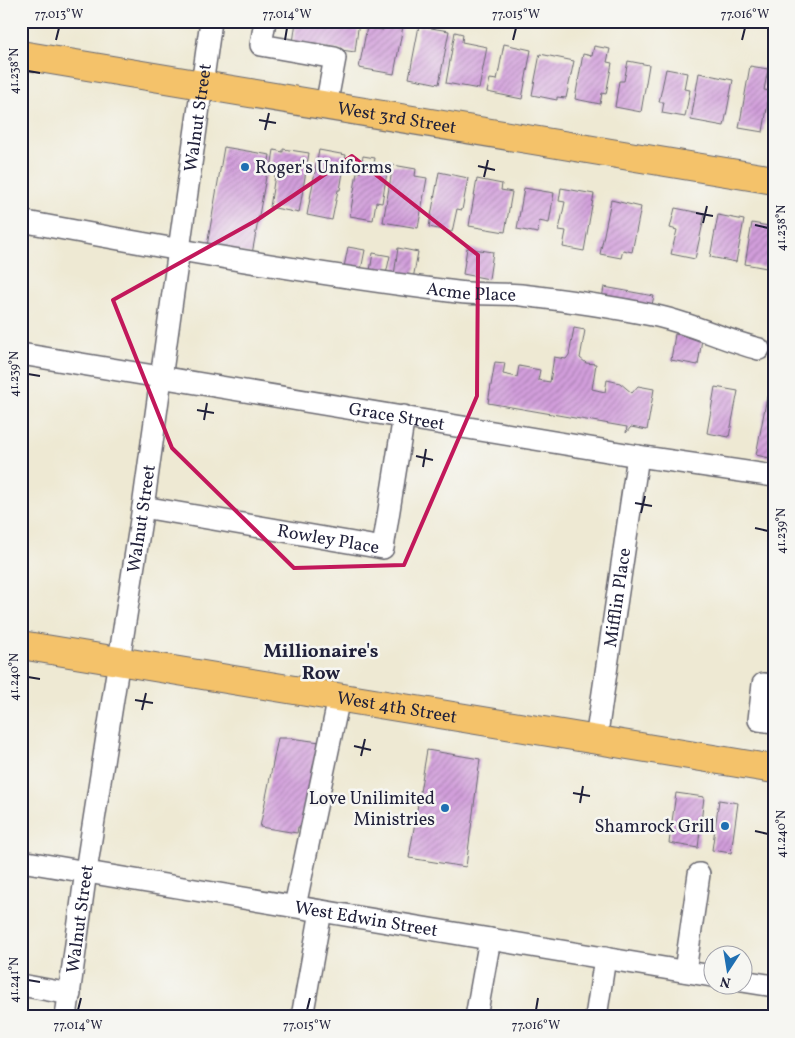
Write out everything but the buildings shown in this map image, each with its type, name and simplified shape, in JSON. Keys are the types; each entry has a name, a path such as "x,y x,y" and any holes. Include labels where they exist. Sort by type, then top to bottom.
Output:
{"main road":[{"name":"West 3rd Street","path":"21,55 774,180"},
{"name":"West 4th Street","path":"21,645 774,769"}],"street":[{"name":"Walnut Street","path":"66,1017 86,871 143,507 211,21"},
{"path":"265,21 261,46 335,58 326,106"},
{"name":"Acme Place","path":"21,221 179,250 459,293 519,295 589,303 654,315 687,324 732,342 759,349"},
{"name":"Grace Street","path":"21,354 638,456 774,476"},
{"name":"Rowley Place","path":"143,507 383,548 404,416"},
{"name":"Mifflin Place","path":"596,740 638,456"},
{"path":"774,686 763,684 759,720 774,722"},
{"path":"295,906 339,698"},
{"name":"West Edwin Street","path":"21,861 702,974"},
{"path":"684,971 699,874"},
{"path":"302,1017 321,910"},
{"path":"476,1017 490,938"},
{"path":"596,1017 606,958"},
{"path":"752,983 774,986"},
{"path":"21,985 70,994"}],"highlighted area":[{"path":"352,156 478,255 477,396 404,565 294,568 172,448 113,300 257,220"}],"place":[{"name":"Roger's Uniforms","path":"245,167"},
{"name":"Love Unilimited Ministries","path":"445,808"},
{"name":"Shamrock Grill","path":"725,826"}],"district":[{"name":"Millionaire's Row","path":"321,661"}]}
